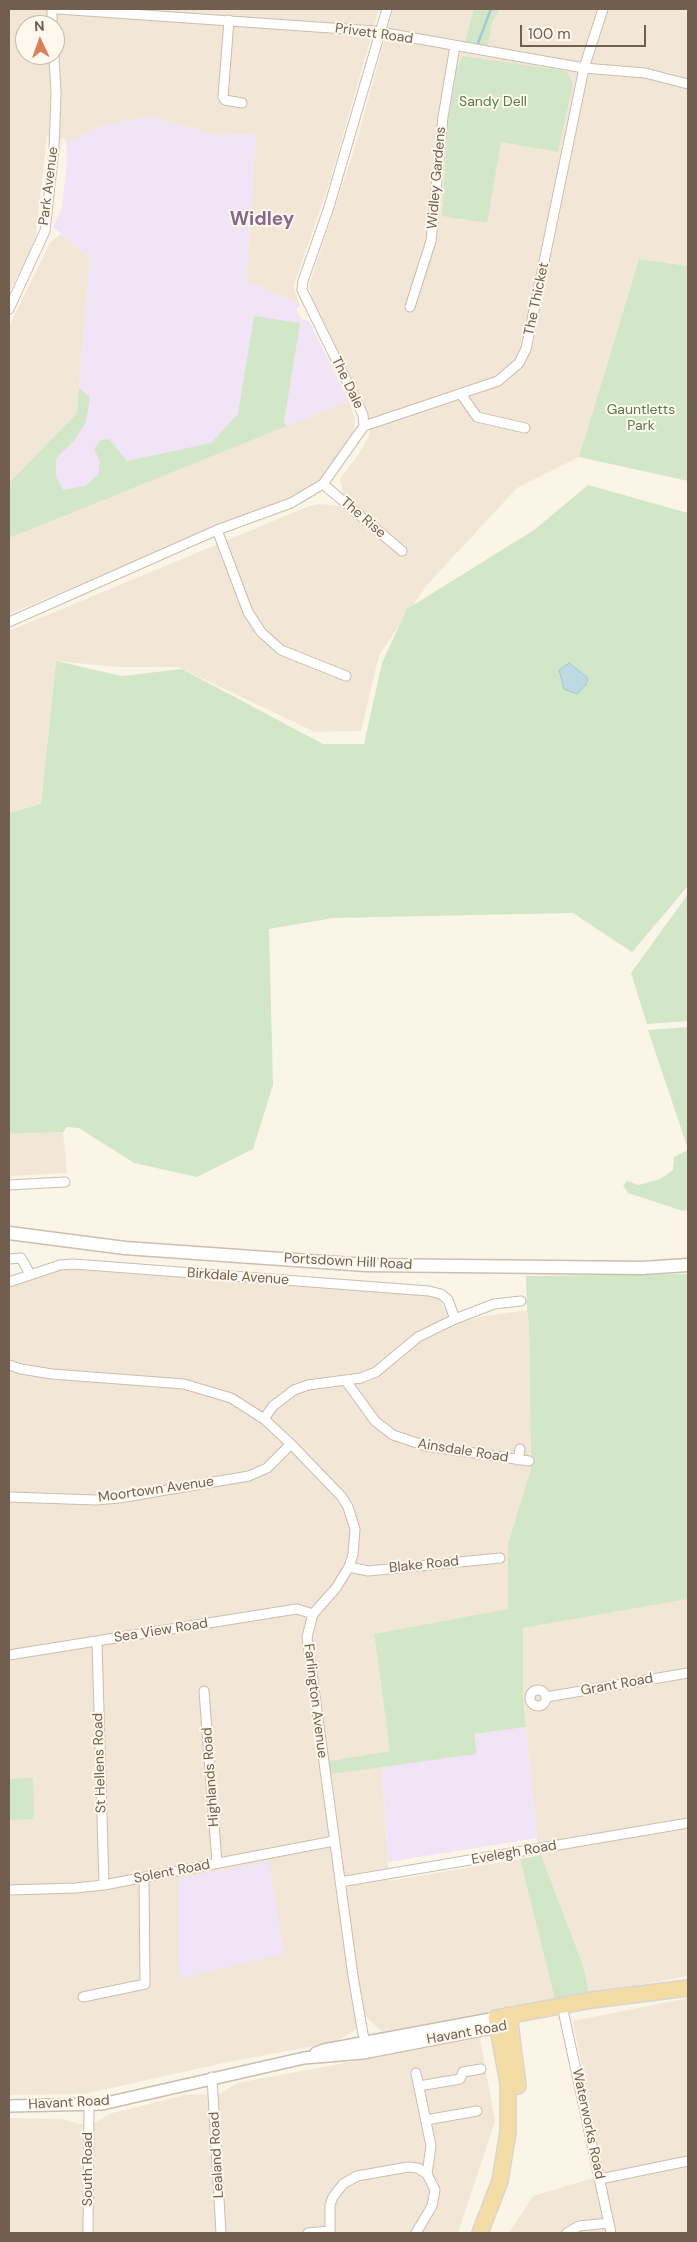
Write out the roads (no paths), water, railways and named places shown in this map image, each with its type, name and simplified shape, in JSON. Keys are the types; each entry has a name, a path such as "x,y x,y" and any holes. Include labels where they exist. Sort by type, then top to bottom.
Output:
{"main road":[{"name":"Portsdown Hill Road","path":"9,1233 125,1248 366,1265 642,1268 688,1264"},
{"name":"Havant Road","path":"504,2021 592,2000 627,1998 688,1988"},
{"name":"Havant Road","path":"504,2021 564,2015 596,2008 627,1998"},
{"path":"480,2233 500,2182 508,2132 508,2083 504,2021"},
{"path":"491,2233 506,2193 516,2146 518,2078 504,2021"}],"street":[{"name":"Privett Road","path":"58,9 380,32 584,68 645,73 688,84"},
{"name":"The Dale","path":"9,622 217,530 291,502 323,484 364,426 363,415 302,290 303,281 329,207 387,9"},
{"name":"The Thicket","path":"364,426 498,381 509,374 519,363 526,349 584,68 603,9"},
{"path":"228,20 223,97 225,100 242,103"},
{"name":"Widley Gardens","path":"410,307 431,241 443,117 455,46"},
{"name":"Park Avenue","path":"9,309 44,231 54,149 56,94 55,65"},
{"path":"462,394 470,410 477,417 525,428"},
{"name":"The Rise","path":"323,484 402,551"},
{"path":"217,530 248,612 261,632 281,650 346,676"},
{"path":"9,1186 65,1182"},
{"path":"9,1259 21,1258 30,1274"},
{"name":"Birkdale Avenue","path":"9,1282 60,1265 74,1264 429,1291 441,1294 448,1300 456,1319"},
{"path":"264,1419 273,1406 294,1390 308,1385 346,1380 376,1372 418,1337 494,1304 521,1301"},
{"name":"Farlington Avenue","path":"9,1364 21,1369 52,1374 184,1384 231,1398 264,1419 291,1444 342,1497 348,1507 355,1529 354,1548 349,1566 336,1588 313,1614 307,1636 340,1882 369,2046"},
{"name":"Ainsdale Road","path":"346,1380 375,1421 393,1436 426,1446 529,1461"},
{"name":"Moortown Avenue","path":"9,1497 96,1500 119,1498 249,1476 267,1468 291,1444"},
{"name":"Ainsdale Road","path":"518,1460 520,1448"},
{"name":"Blake Road","path":"349,1566 368,1571 500,1558"},
{"name":"Sea View Road","path":"9,1655 290,1610 313,1614"},
{"name":"St Hellens Road","path":"96,1642 104,1884"},
{"name":"Grant Road","path":"546,1697 688,1676"},
{"name":"Highlands Road","path":"204,1692 218,1863"},
{"name":"Evelegh Road","path":"340,1882 688,1823"},
{"name":"Solent Road","path":"9,1890 75,1888 144,1878 334,1841"},
{"path":"83,1997 145,1984 144,1878"},
{"name":"Waterworks Road","path":"564,2015 611,2233"},
{"name":"Havant Road","path":"9,2106 88,2105 113,2102 212,2077 305,2058 339,2056 369,2046 504,2021"},
{"path":"419,2086 460,2078 463,2072 481,2069"},
{"path":"416,2073 431,2146 427,2174"},
{"name":"Lealand Road","path":"212,2077 221,2233"},
{"name":"South Road","path":"88,2105 88,2233"},
{"path":"426,2120 477,2111"},
{"path":"600,2179 688,2161"},
{"path":"308,2233 330,2232 333,2197 337,2189 350,2178 398,2167 418,2168 427,2174 433,2182 434,2198 416,2233"},
{"path":"567,2233 580,2226 609,2223"}],"water":[{"path":"569,663 588,678 586,685 577,694 564,689 559,670"}],"waterway":[{"path":"478,43 491,9"}],"district":[{"name":"Widley","path":"262,220"}],"park label":[{"name":"Sandy Dell","path":"493,102"},
{"name":"Gauntletts Park","path":"641,418"}]}
